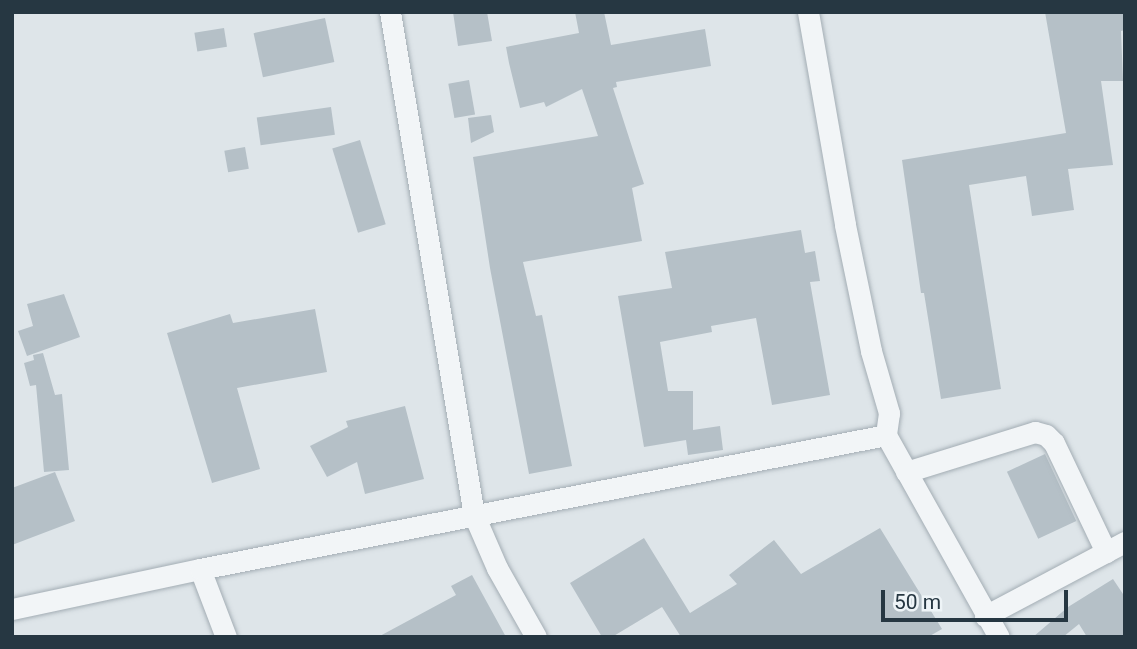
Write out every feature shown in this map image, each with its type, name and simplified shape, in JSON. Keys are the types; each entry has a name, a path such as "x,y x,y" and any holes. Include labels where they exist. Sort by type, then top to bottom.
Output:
{"street":[{"path":"390,12 474,515 496,568 536,637"},
{"path":"808,12 845,225 871,351 889,413 886,435 999,637"},
{"path":"906,472 1035,432 1046,435 1054,443 1115,547 985,616"},
{"path":"12,609 200,569 886,435"},
{"path":"200,569 226,637"}],"building":[{"path":"453,12 487,12 492,41 458,46"},
{"path":"575,12 604,12 611,45 705,29 711,66 616,82 617,87 613,88 644,184 632,188 642,241 523,262 536,316 542,315 572,466 529,474 490,268 473,157 598,136 582,89 546,107 544,102 520,108 506,47 579,33"},
{"path":"1045,12 1125,12 1125,30 1121,31 1123,81 1101,81 1113,165 1068,169 1074,210 1032,216 1026,176 969,185 1001,389 941,399 924,293 921,293 902,160 1066,133"},
{"path":"325,18 334,62 263,77 254,33"},
{"path":"224,28 227,47 197,51 194,33"},
{"path":"469,80 475,114 454,118 448,84"},
{"path":"331,107 335,135 261,145 257,117"},
{"path":"491,115 494,132 471,143 468,118"},
{"path":"360,140 386,224 358,233 332,148"},
{"path":"245,147 249,169 228,172 224,151"},
{"path":"801,230 805,253 815,251 820,281 810,282 830,395 772,405 756,318 711,326 712,332 660,342 668,391 693,391 693,430 720,426 723,450 688,455 686,440 644,447 618,296 672,288 665,252"},
{"path":"64,294 80,337 27,356 18,331 33,326 27,304"},
{"path":"315,309 327,372 237,388 260,469 212,483 167,333 230,314 233,323"},
{"path":"43,353 55,395 62,394 69,470 44,472 36,385 30,386 24,363 34,360 33,355"},
{"path":"405,406 424,479 365,494 357,462 327,477 310,446 348,427 346,421"},
{"path":"1045,454 1076,521 1038,539 1007,472"},
{"path":"55,472 75,521 12,545 12,488"},
{"path":"880,528 942,629 928,637 681,637 662,607 612,637 602,637 570,583 644,538 690,613 737,584 729,575 774,540 801,574"},
{"path":"472,575 506,637 378,637 456,595 451,586"},
{"path":"1113,579 1125,597 1125,637 1087,637 1079,624 1063,637 1033,637 1068,607"}]}
